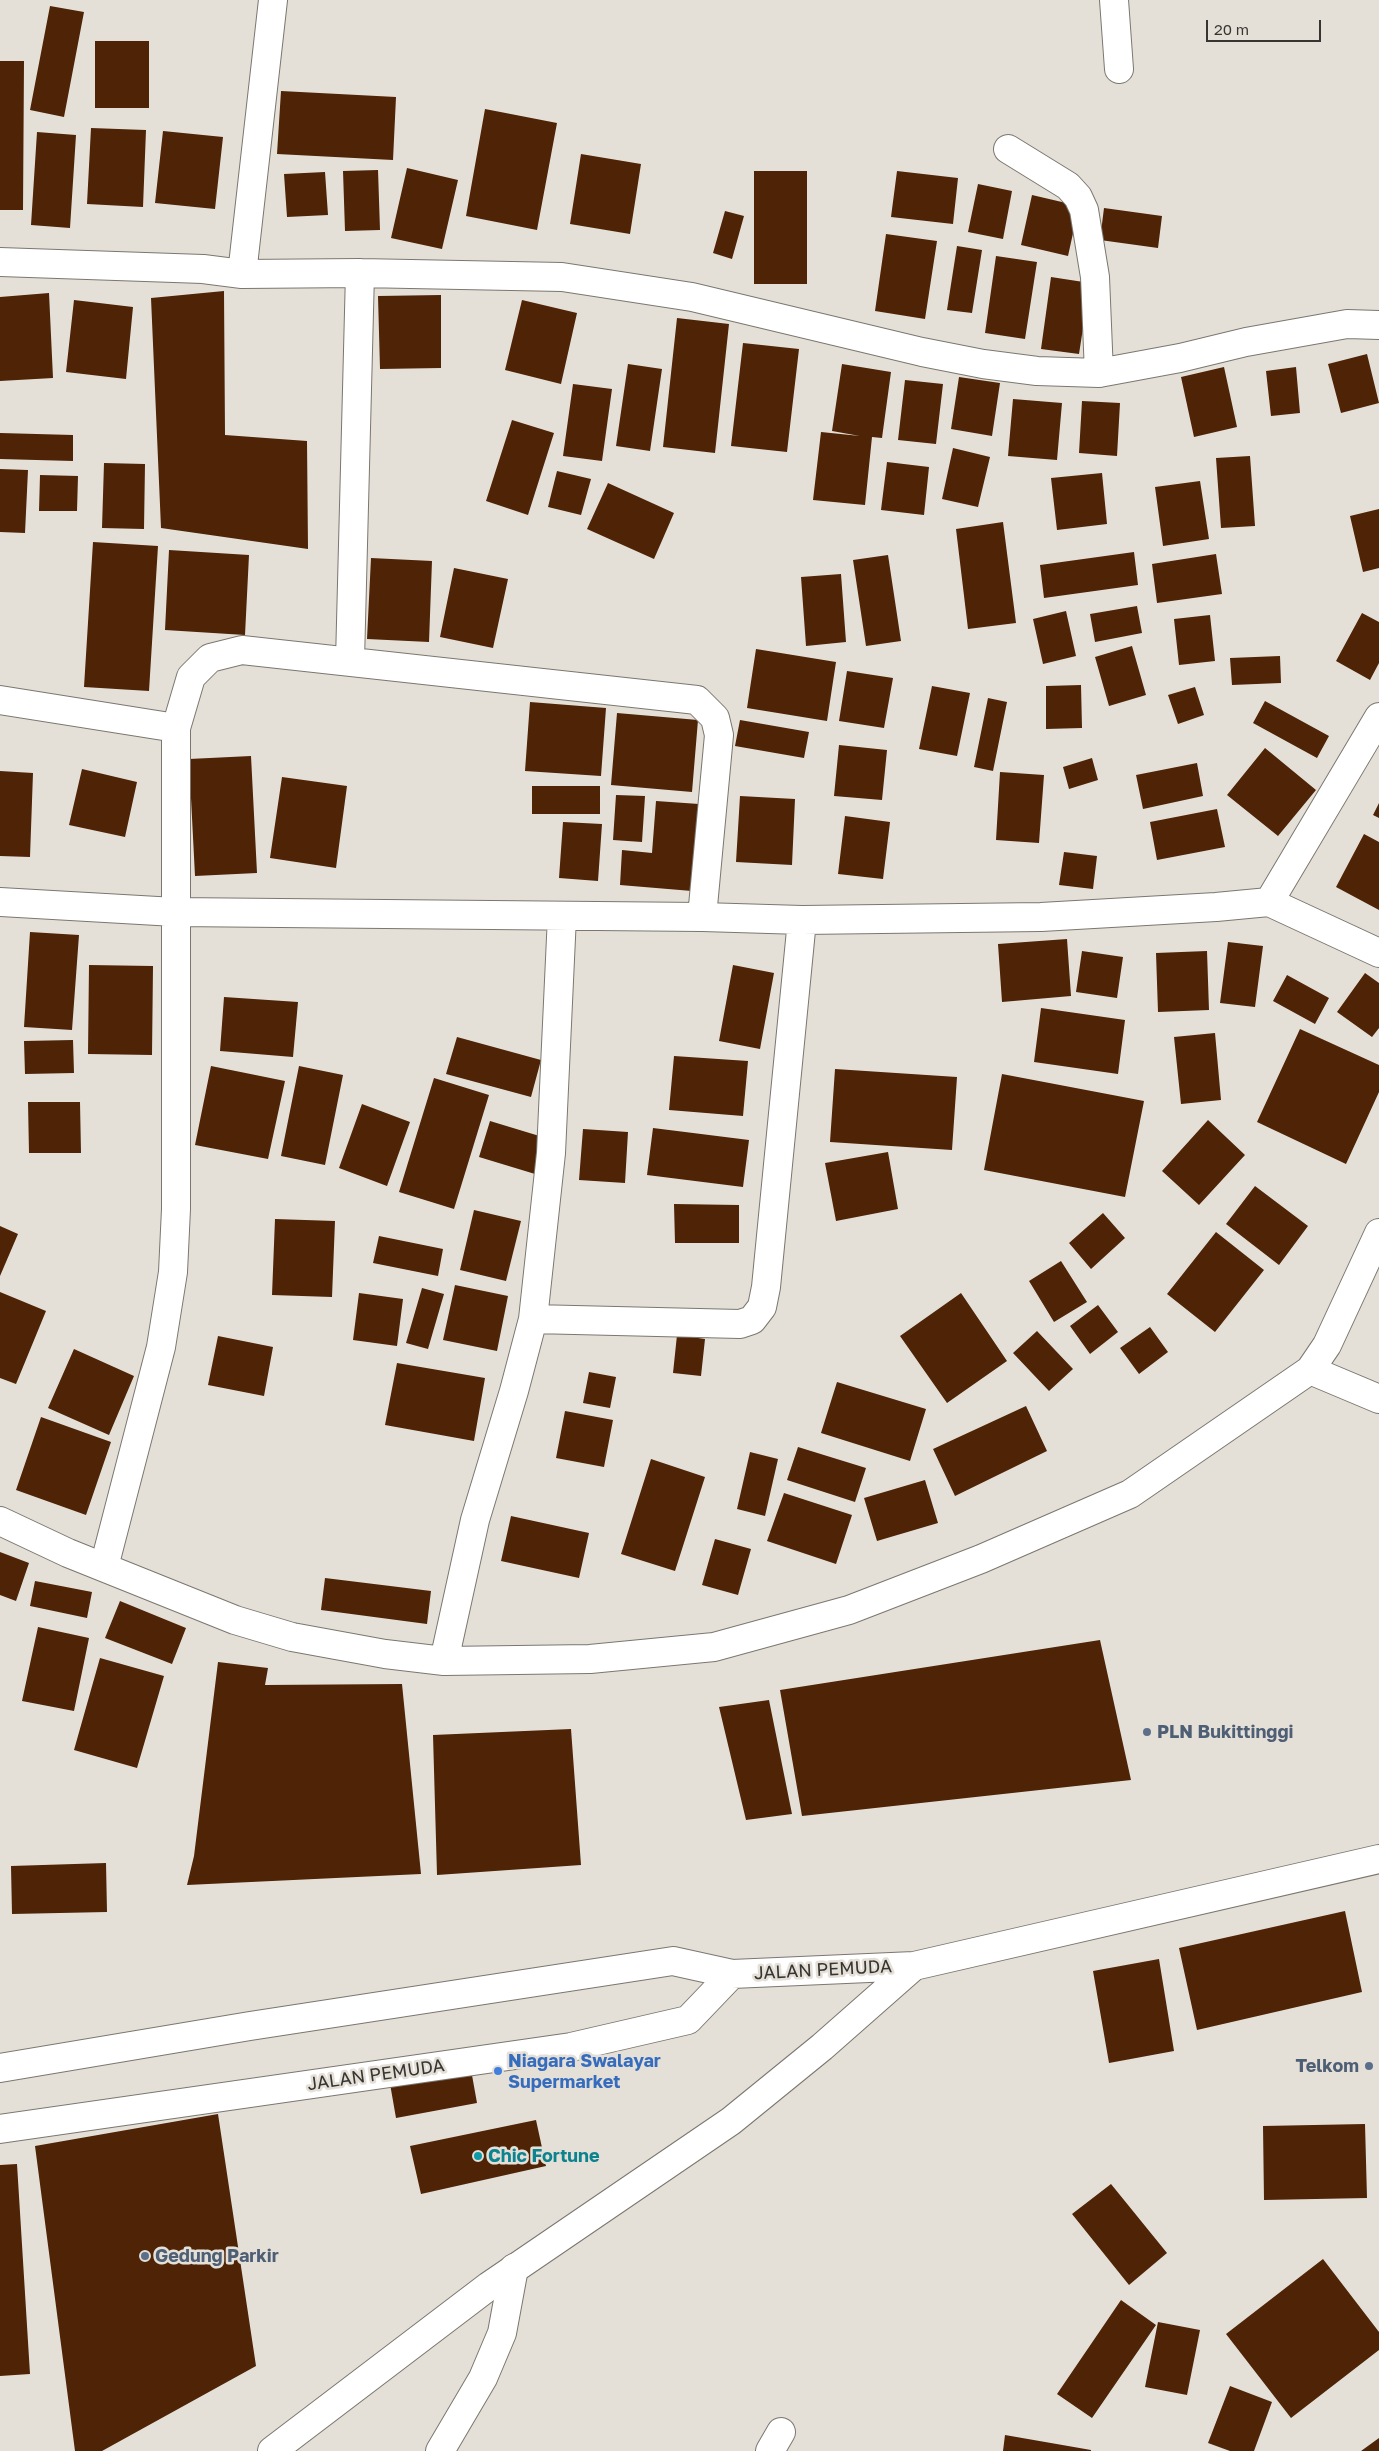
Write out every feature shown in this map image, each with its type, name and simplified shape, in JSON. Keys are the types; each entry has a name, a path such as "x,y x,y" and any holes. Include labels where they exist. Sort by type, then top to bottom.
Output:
{"street":[{"path":"242,274 273,0"},
{"path":"1114,0 1119,68"},
{"path":"1008,149 1068,186 1078,197 1084,210 1095,277 1098,373"},
{"path":"0,262 203,269 242,274 360,273 562,277 692,297 894,346 983,364 1037,371 1098,373 1163,362 1246,342 1347,324 1379,326"},
{"path":"350,661 360,273"},
{"path":"104,1567 161,1347 173,1272 176,1209 176,728 191,677 210,658 242,650 697,700 715,718 719,735 702,917"},
{"path":"0,700 176,728"},
{"path":"1269,902 1379,717"},
{"path":"0,902 175,912 702,917 802,920 1041,917 1216,908 1269,902 1379,954"},
{"path":"444,1661 476,1520 514,1391 532,1319 551,1152 562,916"},
{"path":"532,1319 740,1324 752,1320 762,1307 766,1287 802,920"},
{"path":"0,1521 104,1567 235,1620 292,1637 385,1654 444,1661 590,1659 714,1647 849,1610 981,1559 1130,1494 1310,1370 1327,1345 1379,1233"},
{"path":"1310,1370 1379,1399"},
{"name":"JALAN PEMUDA","path":"0,2068 250,2026 673,1961 732,1974 914,1966 1379,1859"},
{"path":"272,2451 514,2268 731,2121 822,2047 914,1966"},
{"name":"JALAN PEMUDA","path":"0,2130 572,2047 688,2020 732,1974"},
{"path":"440,2451 483,2378 502,2333 514,2268"}],"building":[{"path":"50,6 84,12 64,117 30,110"},
{"path":"95,41 149,41 149,108 95,108"},
{"path":"0,61 24,61 23,210 0,210"},
{"path":"281,91 396,97 393,160 277,154"},
{"path":"485,109 557,123 537,230 466,216"},
{"path":"91,128 146,130 143,207 87,204"},
{"path":"163,131 223,137 215,209 155,203"},
{"path":"37,132 76,135 70,228 31,225"},
{"path":"581,154 641,164 630,234 570,224"},
{"path":"407,168 458,180 442,249 391,238"},
{"path":"378,170 380,230 345,231 343,171"},
{"path":"754,171 807,171 807,284 754,284"},
{"path":"897,171 958,178 953,224 891,217"},
{"path":"325,172 328,215 287,217 284,174"},
{"path":"978,184 1012,191 1003,239 968,232"},
{"path":"1032,195 1079,206 1068,256 1021,245"},
{"path":"1104,208 1162,216 1158,248 1100,240"},
{"path":"725,211 744,216 732,259 713,253"},
{"path":"886,234 937,241 925,319 875,311"},
{"path":"957,246 982,250 972,313 947,310"},
{"path":"996,256 1037,262 1025,339 985,333"},
{"path":"1051,277 1090,283 1079,354 1041,349"},
{"path":"224,291 225,435 307,441 308,549 161,528 151,298"},
{"path":"49,293 53,378 0,381 0,297"},
{"path":"441,295 441,368 380,369 378,296"},
{"path":"74,300 133,307 126,379 66,372"},
{"path":"522,300 577,313 561,384 505,370"},
{"path":"677,318 729,324 715,453 663,447"},
{"path":"743,343 799,349 787,452 731,446"},
{"path":"1367,354 1379,403 1341,413 1328,364"},
{"path":"628,364 662,369 650,451 616,446"},
{"path":"842,364 891,372 882,438 872,437 865,505 813,500 821,432 860,436 832,431"},
{"path":"1224,367 1237,427 1194,437 1181,377"},
{"path":"1296,367 1300,413 1271,416 1266,371"},
{"path":"959,377 1000,383 992,436 951,429"},
{"path":"905,380 943,384 936,444 898,440"},
{"path":"573,384 612,389 602,461 563,456"},
{"path":"1013,399 1062,403 1057,460 1008,456"},
{"path":"1082,401 1120,403 1117,456 1079,453"},
{"path":"512,420 554,433 528,515 486,501"},
{"path":"0,433 73,435 73,461 0,459"},
{"path":"953,448 990,457 978,507 942,499"},
{"path":"1250,456 1255,526 1221,528 1216,458"},
{"path":"887,462 929,467 924,515 881,510"},
{"path":"104,463 145,464 144,529 102,528"},
{"path":"0,469 28,470 25,533 0,532"},
{"path":"557,471 591,479 581,515 548,507"},
{"path":"1102,473 1107,524 1057,530 1051,478"},
{"path":"40,475 78,476 77,511 39,511"},
{"path":"1200,481 1209,539 1163,546 1155,487"},
{"path":"608,483 674,513 654,559 587,529"},
{"path":"1379,509 1379,568 1363,572 1350,516"},
{"path":"1003,522 1016,623 968,629 956,529"},
{"path":"93,542 158,546 149,691 84,687"},
{"path":"169,550 249,555 245,635 165,630"},
{"path":"1134,552 1138,585 1044,598 1040,565"},
{"path":"1216,554 1222,594 1157,603 1152,564"},
{"path":"888,555 901,641 866,646 853,560"},
{"path":"371,558 432,561 429,642 367,639"},
{"path":"454,568 508,579 493,648 440,637"},
{"path":"841,574 846,642 806,646 801,577"},
{"path":"1137,606 1142,633 1095,642 1090,614"},
{"path":"1066,611 1076,656 1043,664 1033,619"},
{"path":"1362,613 1379,622 1379,663 1370,680 1336,661"},
{"path":"1210,615 1215,661 1179,665 1174,619"},
{"path":"1132,646 1146,695 1109,706 1095,657"},
{"path":"756,649 836,662 827,721 747,708"},
{"path":"1280,656 1281,683 1232,685 1230,658"},
{"path":"847,671 893,678 884,728 839,721"},
{"path":"1081,685 1082,728 1046,729 1046,686"},
{"path":"932,686 970,693 957,756 919,749"},
{"path":"1195,687 1204,715 1178,724 1168,695"},
{"path":"988,698 1007,702 993,771 974,767"},
{"path":"1265,701 1329,736 1317,758 1253,723"},
{"path":"530,702 606,708 601,776 525,771"},
{"path":"617,713 698,720 692,792 611,785"},
{"path":"740,720 809,732 804,758 735,746"},
{"path":"839,745 887,750 882,800 834,796"},
{"path":"1265,748 1316,790 1278,836 1227,795"},
{"path":"251,756 257,873 195,876 189,759"},
{"path":"1092,758 1098,780 1069,789 1063,767"},
{"path":"1197,763 1203,796 1143,809 1136,775"},
{"path":"82,769 137,782 125,837 69,825"},
{"path":"0,771 33,773 30,857 0,856"},
{"path":"1000,772 1044,775 1039,843 996,840"},
{"path":"282,777 347,786 336,868 270,858"},
{"path":"532,786 600,786 600,814 532,814"},
{"path":"616,795 645,796 642,842 613,840"},
{"path":"740,796 795,799 792,865 736,862"},
{"path":"656,801 699,804 692,891 620,885 622,850 652,853"},
{"path":"1379,803 1379,818 1373,815"},
{"path":"1217,809 1225,847 1157,860 1150,822"},
{"path":"845,816 890,822 883,879 838,874"},
{"path":"563,822 602,824 598,881 559,878"},
{"path":"1364,834 1379,842 1379,910 1336,887"},
{"path":"1064,852 1097,856 1093,889 1059,885"},
{"path":"30,932 79,935 72,1030 24,1027"},
{"path":"1067,939 1071,996 1002,1002 998,944"},
{"path":"1228,942 1263,946 1255,1007 1220,1003"},
{"path":"1082,951 1123,957 1117,998 1076,992"},
{"path":"1207,951 1209,1010 1158,1012 1156,953"},
{"path":"89,965 153,966 152,1055 88,1054"},
{"path":"733,965 774,973 760,1049 719,1041"},
{"path":"1365,973 1379,983 1379,1028 1372,1037 1337,1012"},
{"path":"1287,975 1329,998 1315,1024 1273,1001"},
{"path":"224,997 298,1002 293,1057 220,1051"},
{"path":"1041,1008 1125,1020 1118,1074 1034,1062"},
{"path":"1300,1029 1379,1065 1379,1092 1346,1164 1257,1122"},
{"path":"1215,1033 1221,1100 1181,1104 1174,1037"},
{"path":"457,1037 541,1060 531,1097 446,1074"},
{"path":"73,1040 74,1073 25,1074 24,1041"},
{"path":"674,1056 748,1061 743,1116 669,1110"},
{"path":"211,1066 285,1081 268,1159 195,1145"},
{"path":"299,1066 343,1075 325,1165 281,1156"},
{"path":"835,1069 957,1077 952,1150 830,1142"},
{"path":"1002,1074 1144,1101 1125,1197 984,1170"},
{"path":"434,1078 489,1095 454,1209 399,1192"},
{"path":"28,1102 80,1102 81,1153 29,1153"},
{"path":"362,1104 410,1122 387,1186 339,1168"},
{"path":"1208,1120 1245,1155 1199,1205 1162,1171"},
{"path":"490,1121 546,1138 535,1174 479,1157"},
{"path":"653,1128 749,1140 743,1187 647,1175"},
{"path":"583,1129 628,1132 625,1183 579,1180"},
{"path":"888,1152 898,1209 836,1221 825,1163"},
{"path":"1255,1186 1308,1226 1279,1265 1226,1224"},
{"path":"674,1204 739,1205 739,1243 675,1243"},
{"path":"474,1210 521,1221 506,1281 460,1270"},
{"path":"1103,1213 1125,1238 1091,1269 1069,1243"},
{"path":"275,1219 335,1221 332,1297 272,1295"},
{"path":"0,1226 18,1234 0,1276"},
{"path":"1216,1232 1264,1270 1215,1332 1167,1294"},
{"path":"379,1236 443,1249 438,1276 373,1263"},
{"path":"1061,1261 1087,1302 1054,1322 1029,1281"},
{"path":"455,1285 508,1296 497,1351 443,1340"},
{"path":"422,1288 444,1294 428,1349 406,1343"},
{"path":"0,1292 46,1311 16,1384 0,1378"},
{"path":"359,1293 403,1299 397,1346 353,1340"},
{"path":"961,1293 1007,1361 947,1403 900,1336"},
{"path":"1098,1305 1118,1332 1090,1354 1070,1326"},
{"path":"1150,1327 1168,1352 1139,1374 1120,1348"},
{"path":"1037,1331 1073,1369 1049,1391 1013,1353"},
{"path":"677,1335 705,1339 701,1376 673,1373"},
{"path":"218,1336 273,1347 264,1396 208,1385"},
{"path":"74,1349 134,1376 109,1435 48,1408"},
{"path":"397,1363 485,1378 474,1441 385,1425"},
{"path":"589,1372 616,1377 610,1408 583,1403"},
{"path":"837,1382 926,1409 910,1461 821,1433"},
{"path":"1026,1406 1047,1451 955,1496 933,1449"},
{"path":"565,1411 613,1420 604,1467 556,1458"},
{"path":"41,1417 111,1442 86,1515 16,1490"},
{"path":"798,1447 866,1468 855,1502 787,1480"},
{"path":"750,1452 778,1459 765,1516 737,1509"},
{"path":"651,1459 705,1477 675,1571 621,1554"},
{"path":"925,1480 938,1523 877,1541 864,1498"},
{"path":"784,1493 852,1515 836,1564 767,1541"},
{"path":"511,1516 589,1533 579,1578 501,1561"},
{"path":"715,1539 751,1549 738,1595 702,1585"},
{"path":"0,1552 29,1563 16,1601 0,1595"},
{"path":"325,1578 431,1591 427,1624 321,1610"},
{"path":"35,1581 92,1592 87,1618 30,1606"},
{"path":"120,1601 186,1628 172,1664 105,1638"},
{"path":"38,1627 89,1638 74,1711 22,1701"},
{"path":"1100,1640 1131,1780 802,1816 780,1690"},
{"path":"100,1658 164,1676 137,1768 74,1750"},
{"path":"218,1662 268,1668 265,1685 402,1684 421,1874 187,1885 194,1856"},
{"path":"769,1700 792,1814 746,1820 719,1707"},
{"path":"571,1729 581,1865 437,1875 433,1735"},
{"path":"106,1863 107,1912 12,1914 11,1866"},
{"path":"1345,1911 1362,1992 1197,2030 1179,1948"},
{"path":"1159,1959 1174,2051 1109,2063 1093,1971"},
{"path":"470,2064 477,2103 396,2118 389,2078"},
{"name":"Gedung Parkir","path":"218,2114 256,2366 102,2451 75,2451 35,2146"},
{"name":"Chic Fortune","path":"536,2120 546,2166 421,2194 410,2146"},
{"path":"1365,2124 1367,2198 1264,2200 1263,2126"},
{"path":"17,2164 30,2374 0,2376 0,2165"},
{"path":"1111,2184 1167,2253 1129,2285 1072,2214"},
{"path":"1323,2259 1379,2332 1379,2350 1291,2418 1226,2334"},
{"path":"1121,2300 1156,2325 1092,2418 1057,2394"},
{"path":"1158,2322 1200,2330 1187,2395 1145,2387"},
{"path":"1230,2386 1272,2402 1254,2451 1230,2451 1208,2443"},
{"path":"1005,2435 1091,2450 1091,2451 1003,2451"},
{"path":"1379,2438 1379,2451 1361,2451"}],"place":[{"name":"PLN Bukittinggi","path":"1147,1732"},
{"name":"Telkom","path":"1369,2066"},
{"name":"Niagara Swalayar Supermarket","path":"498,2071"},
{"name":"Chic Fortune","path":"478,2156"},
{"name":"Gedung Parkir","path":"145,2256"}]}
